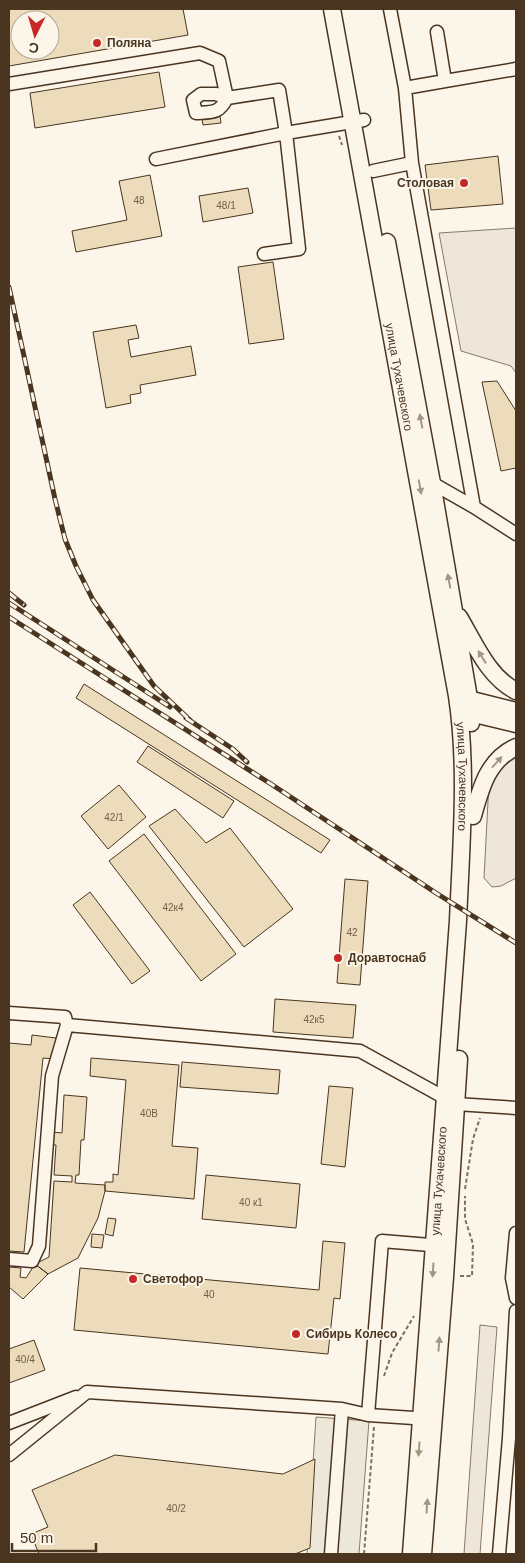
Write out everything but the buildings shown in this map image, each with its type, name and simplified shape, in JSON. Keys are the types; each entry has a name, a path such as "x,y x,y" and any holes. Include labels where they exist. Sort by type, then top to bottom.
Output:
{"main road":[{"name":"улица Тухачевского","path":"332,9 373,171 454,608 473,816 427,1418 411,1554"},
{"name":"улица Тухачевского","path":"344,9 359,121 464,705 460,891 451,1101"},
{"path":"454,608 485,662 497,676 516,691"},
{"path":"464,705 516,711"},
{"path":"464,705 516,724"},
{"path":"473,816 482,787 494,763 507,751 516,747"},
{"name":"улица Тухачевского","path":"423,1554 427,1418"}],"street":[{"path":"390,9 405,88 412,163 474,507"},
{"path":"437,32 445,81"},
{"path":"9,84 200,53 219,61 227,98 279,90 286,133 299,249 264,254"},
{"path":"405,88 516,69"},
{"path":"156,160 286,133 359,121"},
{"path":"373,171 412,163"},
{"path":"432,483 516,534"},
{"path":"9,1013 65,1017 66,1025 52,1076 39,1246 32,1261 9,1259"},
{"path":"66,1025 360,1051 451,1101 516,1108"},
{"path":"516,1233 514,1278 516,1298"},
{"path":"372,1415 382,1241 440,1246"},
{"path":"499,1554 509,1438 516,1311"},
{"path":"9,1423 87,1392 342,1409 372,1415 427,1418"},
{"path":"9,1455 87,1392"},
{"path":"331,1554 342,1409"}],"path":[{"path":"381,1382 392,1353 415,1314"},
{"path":"364,1554 372,1415"}],"shaded area":[{"path":"516,228 516,373 511,366 461,351 439,233"},
{"path":"516,758 516,878 501,886 492,887 484,878 489,782 499,767"},
{"path":"480,1325 497,1327 480,1554 464,1554"},
{"path":"316,1417 369,1421 359,1554 307,1554"}],"railway":[{"path":"9,287 55,499 65,539 76,566 93,600 154,686 192,722"},
{"path":"9,593 24,605"},
{"path":"9,603 170,707"},
{"path":"9,617 516,943"},
{"path":"186,718 233,749 247,762"}],"place":[{"name":"Поляна","path":"97,43"},
{"name":"Столовая","path":"464,183"},
{"name":"Доравтоснаб","path":"338,958"},
{"name":"Светофор","path":"133,1279"},
{"name":"Сибирь Колесо","path":"296,1334"}]}
